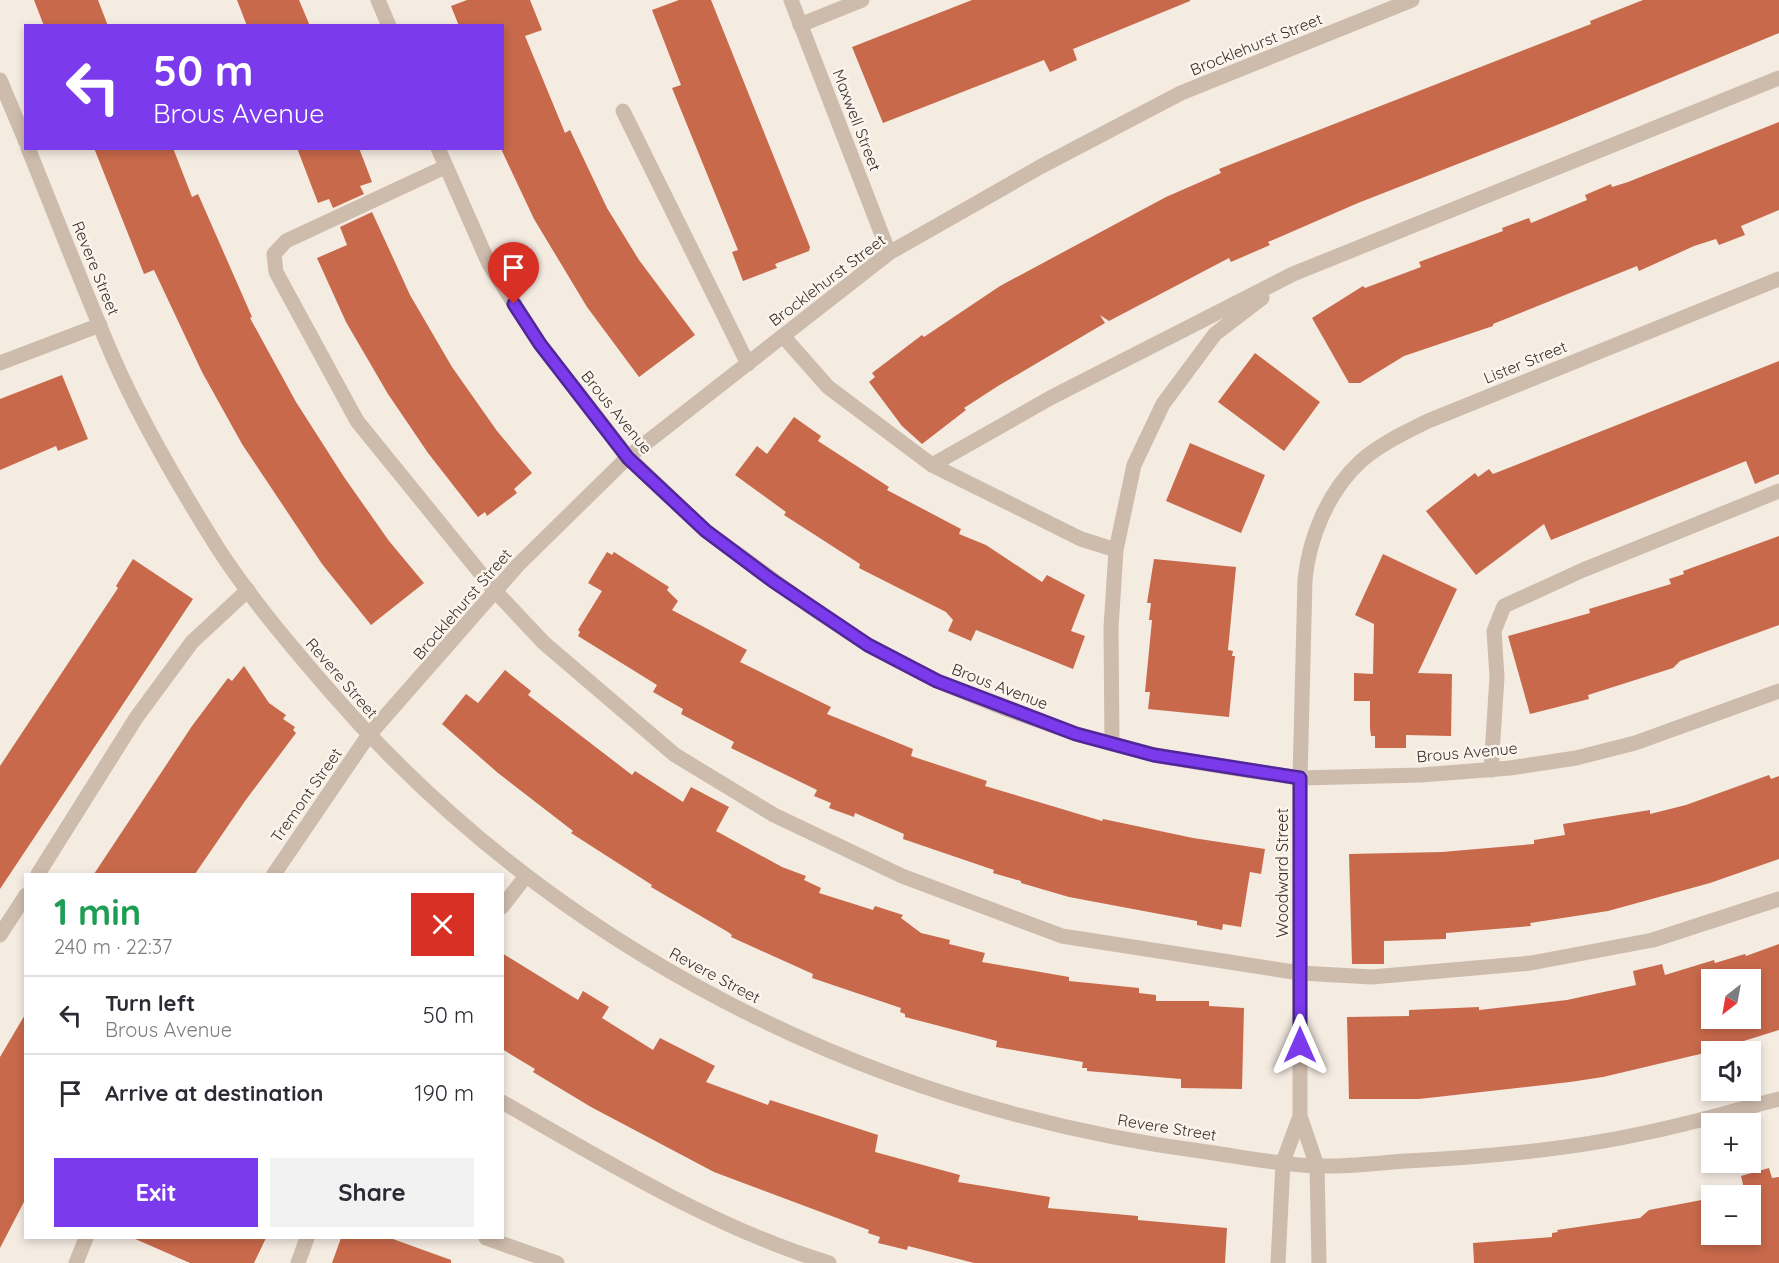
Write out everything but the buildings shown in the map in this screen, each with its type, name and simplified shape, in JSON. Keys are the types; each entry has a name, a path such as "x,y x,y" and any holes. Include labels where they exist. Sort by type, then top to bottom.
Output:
{"street":[{"path":"378,0 387,24"},
{"name":"Maxwell Street","path":"791,0 889,254"},
{"path":"800,25 862,0"},
{"name":"Brocklehurst Street","path":"368,736 495,591 628,458 889,254 1040,167 1181,93 1412,0"},
{"path":"932,465 1052,397 1293,274 1779,78"},
{"path":"0,80 24,137"},
{"path":"623,111 748,364"},
{"name":"Revere Street","path":"29,150 114,360 166,461 221,552 282,636 368,736 411,778 526,876 654,963 779,1029 897,1078 963,1101 1084,1132 1282,1162 1317,1166 1518,1152 1646,1133 1779,1099"},
{"name":"Brous Avenue","path":"439,150 489,264 540,344 628,458 706,531 802,602 868,645 937,681 1006,709 1076,734 1154,755 1300,778 1421,775 1491,770 1576,758 1635,743 1779,691"},
{"path":"446,167 286,241 274,254 276,272 357,421 495,591 544,643 675,755 774,815 881,866 1062,936 1300,973 1372,977 1532,963 1653,940 1779,899"},
{"path":"1112,744 1112,628 1116,550 1134,465 1163,404 1215,333 1293,274"},
{"name":"Lister Street","path":"1319,524 1338,489 1360,462 1388,441 1428,421 1779,279"},
{"path":"0,363 100,325"},
{"path":"783,336 828,387 932,465 1081,539 1116,550"},
{"path":"1491,770 1497,677 1494,631 1504,606 1583,570 1779,491"},
{"name":"Woodward Street","path":"1319,524 1308,554 1305,580 1300,778 1300,1116 1317,1166 1319,1263"},
{"path":"39,873 136,718 192,642 248,590"},
{"name":"Tremont Street","path":"275,873 368,736"},
{"path":"504,904 526,876"},
{"path":"0,935 24,898"},
{"path":"504,1103 604,1160 703,1212 829,1263"},
{"name":"Woodward Street","path":"1278,1263 1282,1162 1300,1116"},
{"path":"76,1263 86,1239"},
{"path":"298,1263 307,1239"},
{"path":"489,1239 557,1263"}],"route":[{"path":"514,304 540,344 628,458 706,531 754,568 868,645 937,681 1076,734 1154,755 1300,778 1300,1045"}]}
